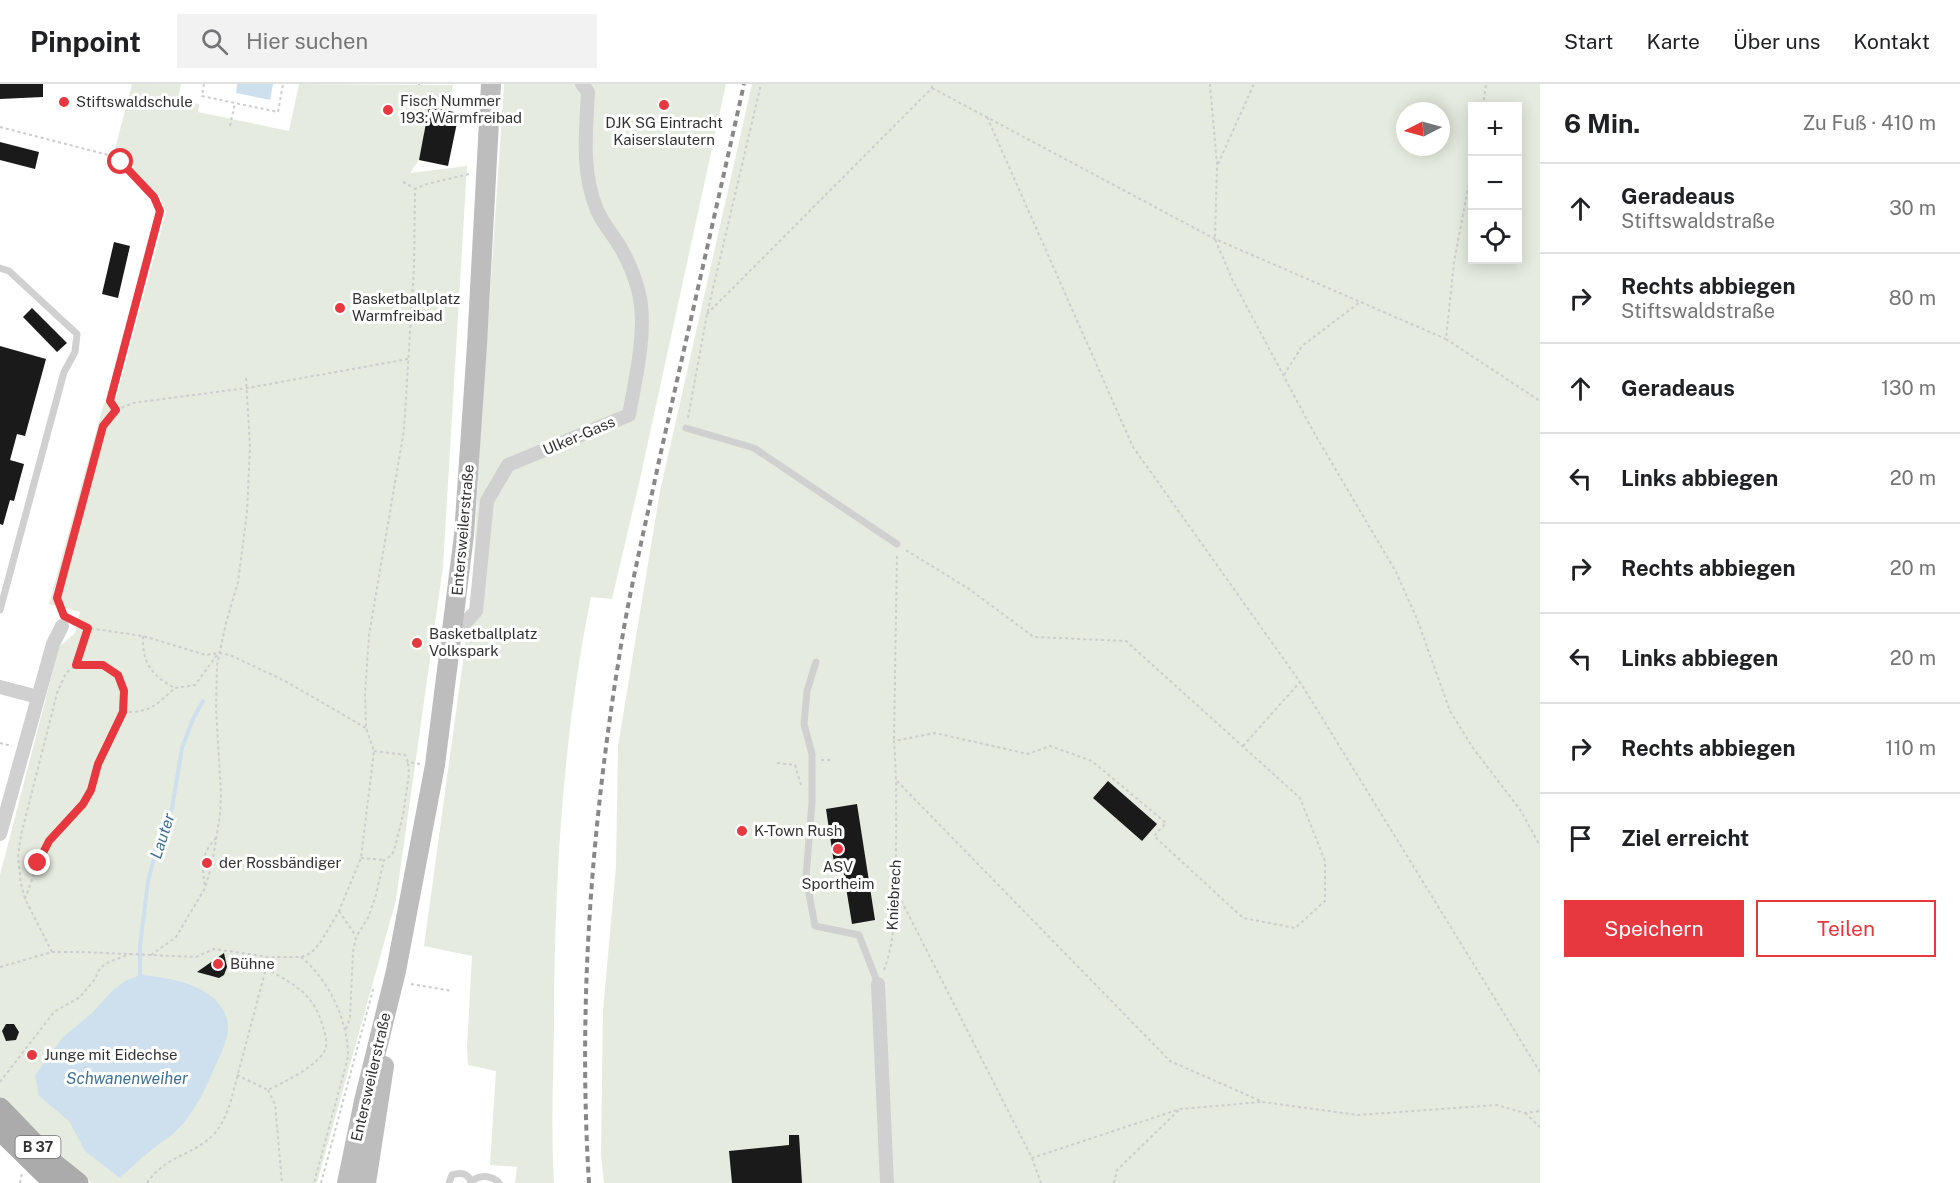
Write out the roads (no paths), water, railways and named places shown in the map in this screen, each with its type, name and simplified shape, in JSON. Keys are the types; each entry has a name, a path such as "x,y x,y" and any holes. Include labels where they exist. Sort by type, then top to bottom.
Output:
{"main road":[{"name":"Entersweilerstraße","path":"347,1183 364,1101 396,971 435,765 464,535 477,345 490,84"},
{"name":"Entersweilerstraße","path":"366,1183 396,971"},
{"name":"B 37","path":"0,1108 53,1163 78,1183"},
{"name":"B 37","path":"0,1130 54,1183"}],"street":[{"name":"Ulker-Gass","path":"453,626 466,622 476,610 487,501 508,465 629,415 640,354 641,305 625,257 598,212 587,182 588,92 582,84"},
{"path":"0,834 53,644 63,621"},
{"path":"0,687 38,697"},
{"path":"878,984 887,1183"}],"lane":[{"path":"0,268 9,271 77,334 75,352 64,372 0,610"},
{"path":"686,428 754,448 897,544"},
{"path":"816,662 807,691 804,724 812,754 812,802 806,877 815,926 859,935 878,984"},
{"path":"449,1183 452,1175 457,1173 464,1173 471,1182 483,1176 492,1177 499,1183"}],"water":[{"path":"237,84 273,84 270,100 236,93"},
{"name":"Schwanenweiher","path":"140,975 183,982 209,995 219,1004 226,1016 228,1030 211,1077 190,1115 176,1131 120,1178 85,1151 69,1121 39,1096 35,1075 63,1037 92,1013 113,990 125,981"}],"waterway":[{"name":"Lauter","path":"140,975 140,946 148,881 158,844 172,808 182,748 203,701"}],"railway":[{"path":"589,1183 586,1117 586,986 594,854 609,723 623,633 638,560 744,84"}],"place":[{"name":"Stiftswaldschule","path":"64,102"},
{"name":"DJK SG Eintracht Kaiserslautern","path":"664,105"},
{"name":"Fisch Nummer 193: Warmfreibad","path":"388,110"},
{"name":"Basketballplatz Warmfreibad","path":"340,308"},
{"name":"Basketballplatz Volkspark","path":"417,643"},
{"name":"K-Town Rush","path":"742,831"},
{"name":"ASV Sportheim","path":"838,849"},
{"name":"der Rossbändiger","path":"207,863"},
{"name":"Bühne","path":"218,964"},
{"name":"Junge mit Eidechse","path":"32,1055"}]}
